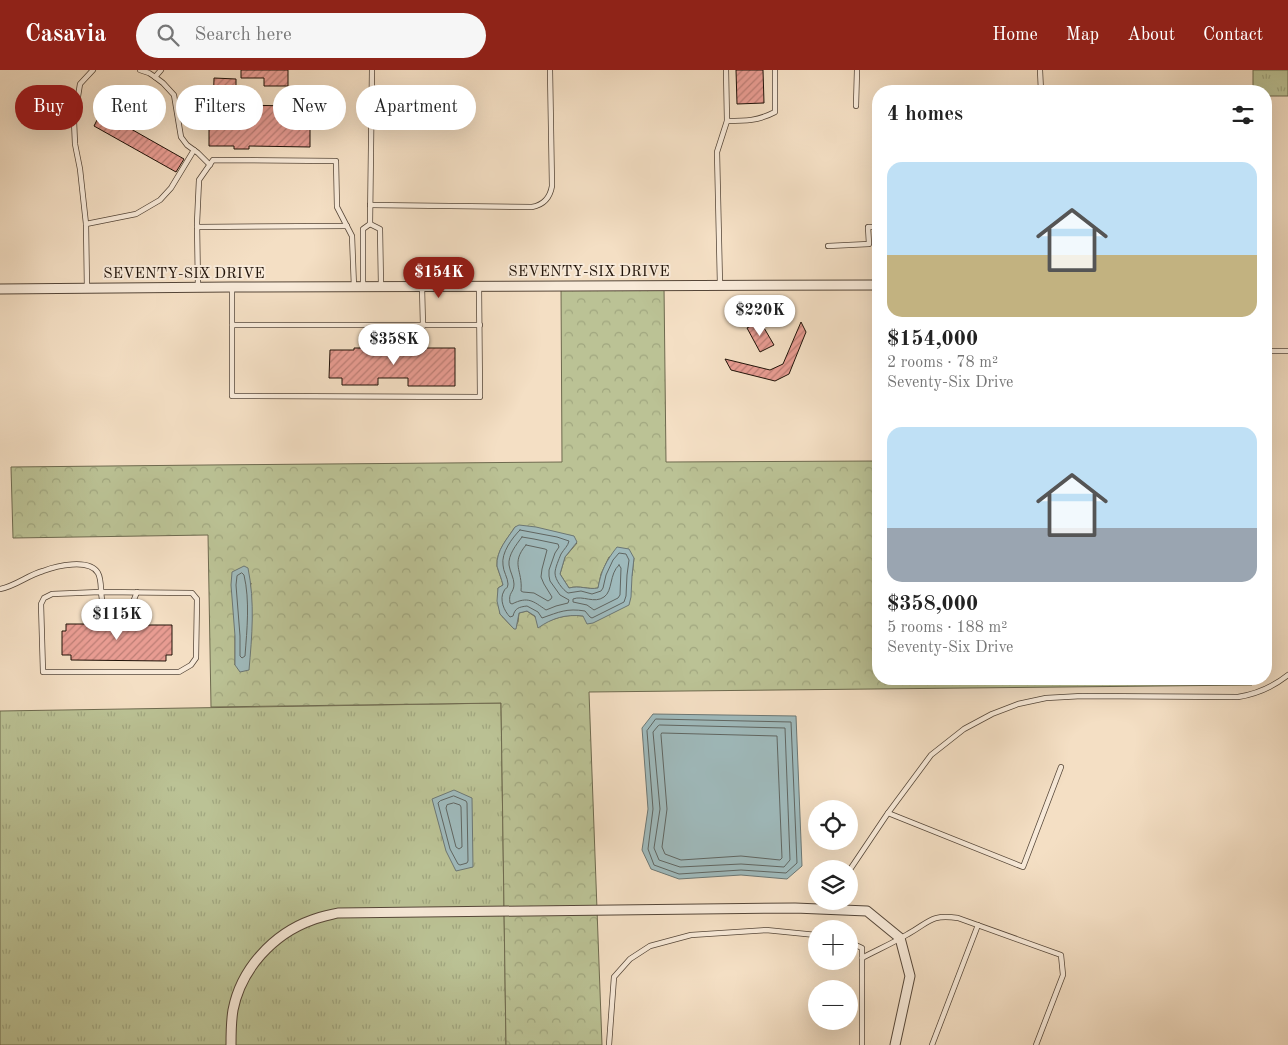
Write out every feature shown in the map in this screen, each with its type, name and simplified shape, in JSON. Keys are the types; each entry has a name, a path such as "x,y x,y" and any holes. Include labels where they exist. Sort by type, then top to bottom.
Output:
{"street":[{"name":"SEVENTY-SIX DRIVE","path":"0,289 872,286"},
{"path":"231,1045 234,1008 240,989 258,957 272,943 290,931 311,920 338,913 808,907"},
{"path":"858,910 867,911 900,938 910,976 894,1045"}],"lane":[{"path":"140,70 149,73 163,83 174,95 181,137 187,145 210,165"},
{"path":"154,77 161,70"},
{"path":"370,224 372,70"},
{"path":"370,205 532,207 544,202 551,192 552,186 550,70"},
{"path":"720,286 717,152 727,121 726,70"},
{"path":"727,121 754,120 775,112 775,70"},
{"path":"856,106 857,70"},
{"path":"1040,70 1041,85"},
{"path":"87,289 86,224 80,169 75,144 74,121 80,84 91,71"},
{"path":"86,224 136,214 160,200 171,188 194,150"},
{"path":"198,288 197,228 199,180 213,160 336,161 337,207 352,236 359,287"},
{"path":"370,224 380,229 381,287"},
{"path":"359,287 363,229 370,224"},
{"path":"197,228 347,226"},
{"path":"828,246 869,244 868,227 872,227"},
{"path":"232,287 232,396 480,397 479,287"},
{"path":"422,287 423,326"},
{"path":"232,325 480,325"},
{"path":"1272,351 1288,351"},
{"path":"0,589 9,587 41,571 81,564 92,566 98,573 101,600 104,607 112,610 125,610 131,607 137,592"},
{"path":"137,592 192,593 197,599 196,658 191,665 179,672 43,672 41,604 44,598 52,594 137,592"},
{"path":"856,860 931,755 964,729 992,714 1018,704 1046,698 1082,696 1238,697 1250,695 1271,687 1288,675"},
{"path":"888,813 1023,867 1061,767"},
{"path":"862,958 908,934 927,921 946,916 958,918 1061,955 1063,976 1036,1045"},
{"path":"932,1045 978,925"},
{"path":"609,1045 614,977 630,959 650,946 691,935 766,930 808,934"},
{"path":"858,946 862,948 862,1045"}],"green space":[{"path":"1253,70 1288,70 1288,96 1272,96 1272,85 1253,85"},
{"path":"561,286 664,286 666,462 872,461 872,685 1252,685 589,692 602,1045 506,1045 501,703 211,707 208,535 13,538 11,467 562,462","holes":["515,527 577,543 565,557 560,574 569,588 598,588 601,574 609,557 634,558 632,576 583,616 563,616 544,623 527,611 519,613 518,622 514,629 500,614 498,588 503,585 497,560 500,550","251,583 235,665 235,636"]},
{"path":"501,703 506,1045 0,1045 0,711"}],"water":[{"path":"519,525 574,536 577,542 565,557 560,574 569,588 598,588 604,566 617,547 629,549 634,558 629,605 593,623 587,624 583,616 565,616 554,619 538,628 535,616 527,611 519,613 516,629 514,629 500,614 497,601 498,588 503,585 497,560 503,545 515,527"},
{"path":"244,566 248,568 250,581 252,632 249,670 240,672 235,665 231,585 232,572"},
{"path":"653,714 796,716 802,866 787,879 741,875 679,879 651,869 642,850 648,809 642,728"},
{"path":"454,790 472,798 473,867 456,871 446,851 432,799"}],"building":[{"path":"241,70 288,70 288,85 264,86 264,78 241,78"},
{"path":"736,70 763,70 764,103 737,104"},
{"path":"214,78 236,79 236,85 214,85"},
{"path":"263,105 273,106 273,130 310,130 310,147 249,146 249,149 234,149 234,146 209,146 209,130 263,130"},
{"path":"101,130 133,130 184,159 176,172"},
{"path":"760,321 774,345 760,352 747,328"},
{"path":"801,322 806,332 789,374 775,381 731,370 725,359 770,370 783,364"},
{"path":"354,348 425,351 425,348 455,348 455,386 408,386 408,378 378,378 378,385 342,385 342,378 329,378 330,350 354,350"},
{"path":"104,618 132,618 132,625 172,625 172,655 166,655 166,661 71,660 71,655 62,655 62,631 66,631 66,624 104,624"}]}
